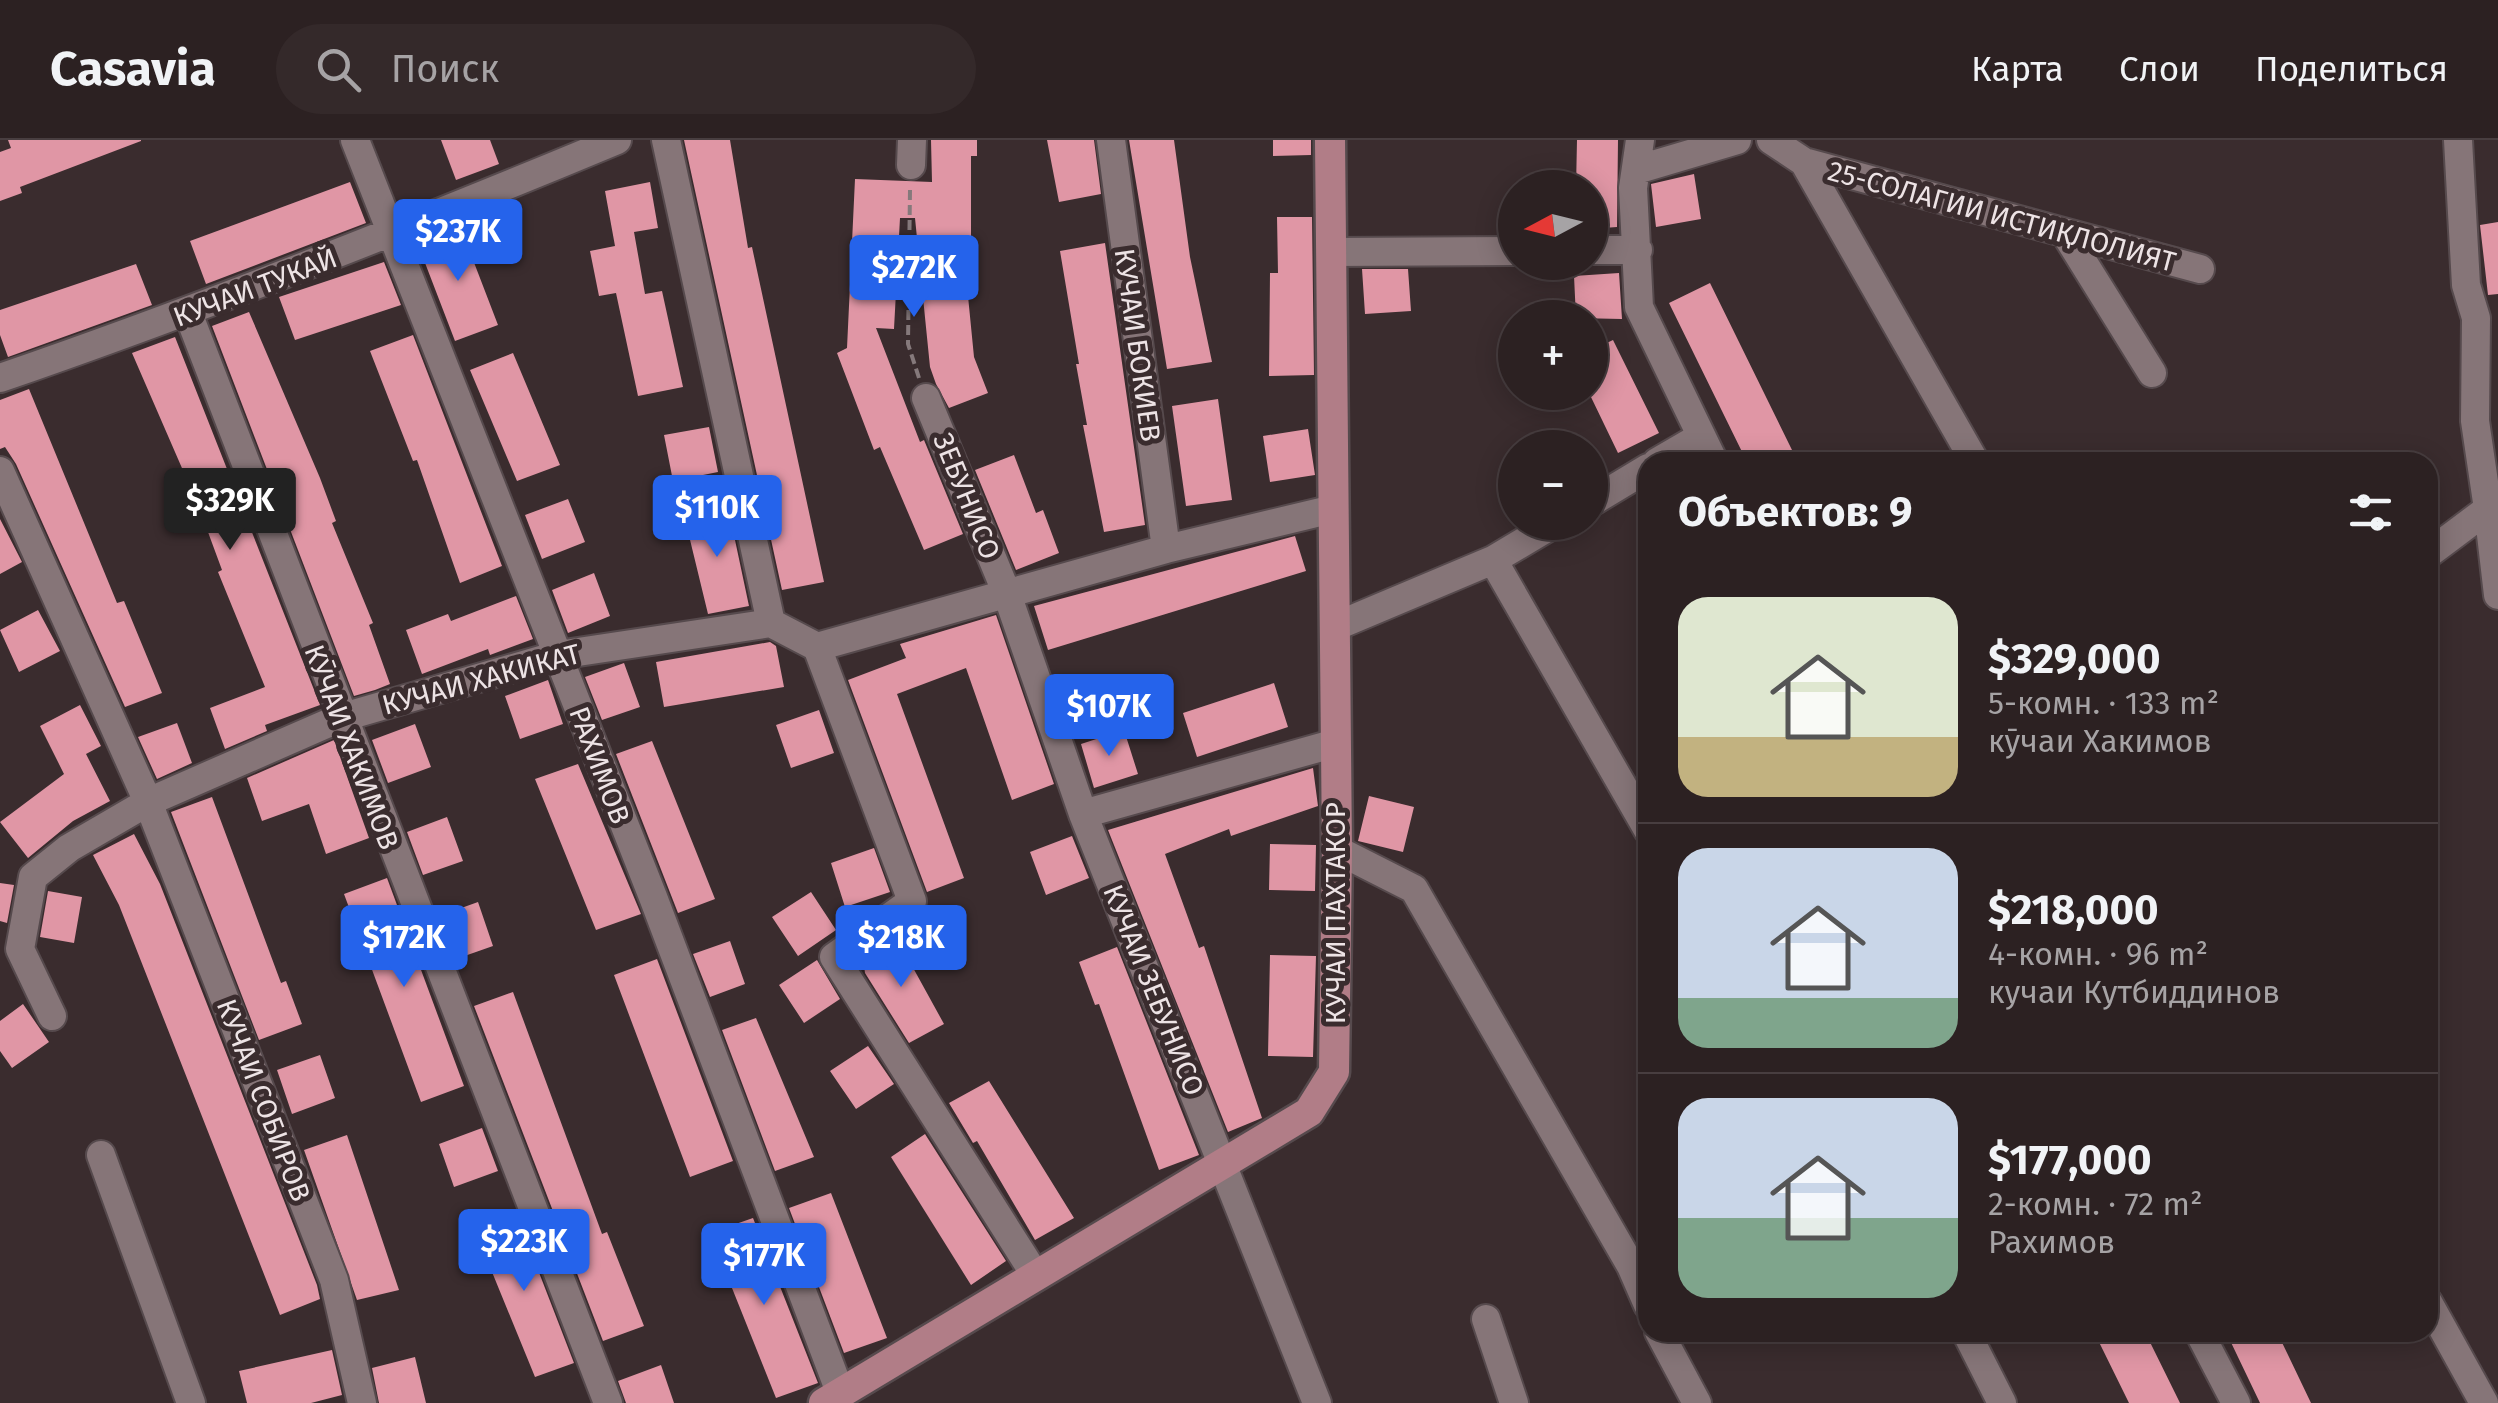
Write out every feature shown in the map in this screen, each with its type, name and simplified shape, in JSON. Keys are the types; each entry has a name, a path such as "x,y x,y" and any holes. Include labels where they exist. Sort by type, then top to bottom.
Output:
{"main road":[{"name":"КУЧАИ ПАХТАКОР","path":"832,1397 1034,1273 1224,1166 1308,1112 1334,1072 1337,850 1330,140"}],"street":[{"name":"РАХИМОВ","path":"355,140 653,897 832,1397"},
{"name":"КУЧАИ ТУКАЙ","path":"0,378 188,313 393,234 617,140"},
{"path":"666,140 771,623 818,648 912,901 834,958 1034,1273"},
{"name":"КУЧАИ БОКИЕВ","path":"1111,140 1166,549"},
{"path":"1640,140 1636,170 1639,307 1708,452"},
{"path":"1636,170 1737,140"},
{"name":"25-СОЛАГИИ ИСТИҚЛОЛИЯТ","path":"1770,140 1804,162 2200,270"},
{"path":"2458,140 2466,285 2476,318 2475,421 2498,596"},
{"name":"25-СОЛАГИИ ИСТИҚЛОЛИЯТ","path":"1804,162 1969,452"},
{"path":"2065,233 2152,373"},
{"path":"1608,250 1638,250"},
{"path":"1331,252 1498,251"},
{"name":"КӮЧАИ ХАКИМОВ","path":"188,313 340,718 608,1403"},
{"name":"ЗЕБУНИСО","path":"926,398 1008,594"},
{"path":"1674,452 1700,437"},
{"name":"КУЧАИ СОБИРОВ","path":"0,470 148,802 334,1280 362,1403"},
{"path":"1608,492 1638,474"},
{"path":"818,648 1166,549 1333,509"},
{"path":"2438,546 2488,509"},
{"path":"1334,627 1494,560 1527,540"},
{"path":"1494,560 1638,812"},
{"name":"КУЧАИ ЗЕБУНИСО","path":"1008,594 1084,814 1317,1403"},
{"name":"КУЧАИ ХАКИКАТ","path":"148,802 340,718 558,654 771,623"},
{"path":"1084,814 1336,743"},
{"path":"52,1016 10,953 33,877 69,848 148,802"},
{"path":"1337,850 1414,889 1638,1282"},
{"path":"101,1155 192,1403"},
{"path":"1486,1320 1514,1403"},
{"path":"2438,1320 2484,1403"},
{"path":"1664,1342 1697,1403"},
{"path":"1971,1342 2002,1403"},
{"path":"2204,1342 2236,1403"}],"path":[{"path":"911,152 908,344 926,398"}],"building":[{"path":"8,140 141,141 20,187 22,193 0,201 0,152 11,148"},
{"path":"441,140 490,140 499,164 456,180"},
{"path":"684,140 730,140 748,248 752,247 824,582 782,590"},
{"path":"931,140 977,140 977,156 971,156 971,286 967,286 974,357 988,393 949,408 936,384 930,367 915,218 900,218 894,329 876,328 920,442 924,440 963,534 924,550 880,447 874,450 837,353 847,348 855,179 932,182"},
{"path":"1047,140 1094,140 1101,194 1059,202"},
{"path":"1129,140 1174,140 1190,257 1212,362 1167,369"},
{"path":"1273,140 1311,140 1311,155 1273,156"},
{"path":"1577,140 1618,140 1617,227 1608,228 1608,170 1576,170"},
{"path":"1694,174 1701,219 1656,227 1651,184"},
{"path":"350,182 366,223 206,284 190,241"},
{"path":"650,182 658,228 634,232 645,294 662,291 683,387 638,396 616,293 599,296 590,251 615,246 605,191"},
{"path":"1277,217 1312,217 1314,375 1269,376 1270,273 1278,273"},
{"path":"2498,222 2498,294 2488,295 2480,225"},
{"path":"460,226 498,325 455,341 417,242"},
{"path":"1105,243 1145,525 1104,532 1083,425 1087,425 1079,364 1060,251"},
{"path":"384,262 401,305 295,340 279,297"},
{"path":"136,264 152,305 8,357 0,335 0,310"},
{"path":"1362,269 1408,269 1411,311 1365,314"},
{"path":"1619,273 1622,319 1608,319 1608,300 1575,300 1574,280 1608,280 1608,274"},
{"path":"1710,283 1792,450 1742,452 1669,303"},
{"path":"249,312 320,478 336,521 332,523 373,623 369,625 390,684 375,690 354,696 212,326"},
{"path":"413,335 502,566 460,583 417,460 413,461 370,351"},
{"path":"175,337 320,705 265,725 267,731 225,749 210,708 265,687 218,572 222,570 198,505 132,353"},
{"path":"1613,340 1659,433 1618,453 1597,410 1608,410 1608,342"},
{"path":"513,353 560,465 517,481 470,370"},
{"path":"29,389 117,603 124,601 162,693 125,707 16,464 5,447 0,449 0,400"},
{"path":"1218,399 1232,500 1186,506 1172,406"},
{"path":"709,427 718,472 673,481 664,435"},
{"path":"1308,429 1315,475 1270,482 1263,436"},
{"path":"1014,455 1036,513 1043,510 1059,553 1016,570 975,470"},
{"path":"568,499 585,542 542,559 525,515"},
{"path":"728,507 749,606 708,614 684,515"},
{"path":"0,519 22,562 0,574"},
{"path":"1295,536 1306,571 1048,650 1034,606"},
{"path":"594,573 610,616 568,633 552,590"},
{"path":"516,596 533,639 490,655 488,649 422,674 406,630 448,614 451,621"},
{"path":"38,610 60,651 19,672 0,630"},
{"path":"996,615 1054,784 1012,800 966,668 897,694 964,878 927,892 848,680 906,658 900,644"},
{"path":"770,642 776,646 784,687 664,707 656,662"},
{"path":"624,663 640,707 602,720 585,677"},
{"path":"548,680 563,724 520,739 505,696"},
{"path":"1274,683 1288,727 1197,757 1183,713"},
{"path":"80,705 101,746 86,754 110,801 73,821 28,858 0,822 64,774 40,726"},
{"path":"819,710 834,753 791,768 776,725"},
{"path":"177,723 192,763 157,779 138,737"},
{"path":"415,724 431,767 388,783 372,740"},
{"path":"1124,730 1138,774 1094,788 1081,744"},
{"path":"334,740 369,838 326,854 309,804 262,821 247,778"},
{"path":"652,741 715,899 678,913 616,754"},
{"path":"578,764 641,914 596,930 535,779"},
{"path":"1313,768 1318,806 1231,836 1229,829 1165,854 1199,948 1204,946 1262,1118 1228,1132 1108,830"},
{"path":"1369,796 1414,807 1403,852 1358,841"},
{"path":"212,797 281,983 286,981 302,1024 259,1040 171,812"},
{"path":"447,817 463,861 423,875 407,832"},
{"path":"134,834 160,884 317,1285 320,1299 280,1315 119,905 93,855"},
{"path":"1072,836 1089,878 1046,895 1030,852"},
{"path":"1270,844 1316,845 1315,891 1269,890"},
{"path":"874,848 890,892 845,907 831,863"},
{"path":"387,878 464,1086 421,1102 344,894"},
{"path":"0,883 14,885 7,923 0,921"},
{"path":"48,891 82,897 74,943 40,937"},
{"path":"811,892 836,930 798,956 772,917"},
{"path":"478,902 493,946 456,959 439,916"},
{"path":"895,935 944,1024 909,1043 865,973 863,958"},
{"path":"730,941 745,984 710,997 693,954"},
{"path":"1117,947 1199,1155 1159,1170 1099,1004 1095,1005 1079,962"},
{"path":"1270,955 1316,956 1313,1057 1268,1056"},
{"path":"657,959 733,1161 690,1177 614,975"},
{"path":"817,960 840,999 804,1023 779,985"},
{"path":"513,992 602,1234 607,1232 644,1326 603,1341 474,1006"},
{"path":"23,1004 49,1042 12,1068 0,1051 0,1021"},
{"path":"756,1018 814,1157 775,1171 722,1030"},
{"path":"868,1046 894,1084 856,1109 830,1071"},
{"path":"320,1055 335,1098 292,1114 277,1070"},
{"path":"989,1081 1074,1218 1035,1240 977,1141 973,1143 949,1103"},
{"path":"482,1128 498,1171 454,1187 439,1144"},
{"path":"925,1134 1006,1261 971,1285 891,1157"},
{"path":"347,1135 399,1290 357,1300 304,1150"},
{"path":"831,1193 887,1338 844,1353 789,1208"},
{"path":"516,1213 574,1363 535,1377 474,1228"},
{"path":"753,1218 818,1383 776,1398 710,1233"},
{"path":"2099,1342 2150,1342 2180,1403 2129,1403"},
{"path":"2231,1342 2282,1342 2311,1403 2260,1403"},
{"path":"332,1350 342,1395 311,1403 247,1403 239,1371"},
{"path":"415,1357 426,1403 379,1403 372,1368"},
{"path":"661,1365 674,1403 626,1403 618,1381"}]}
